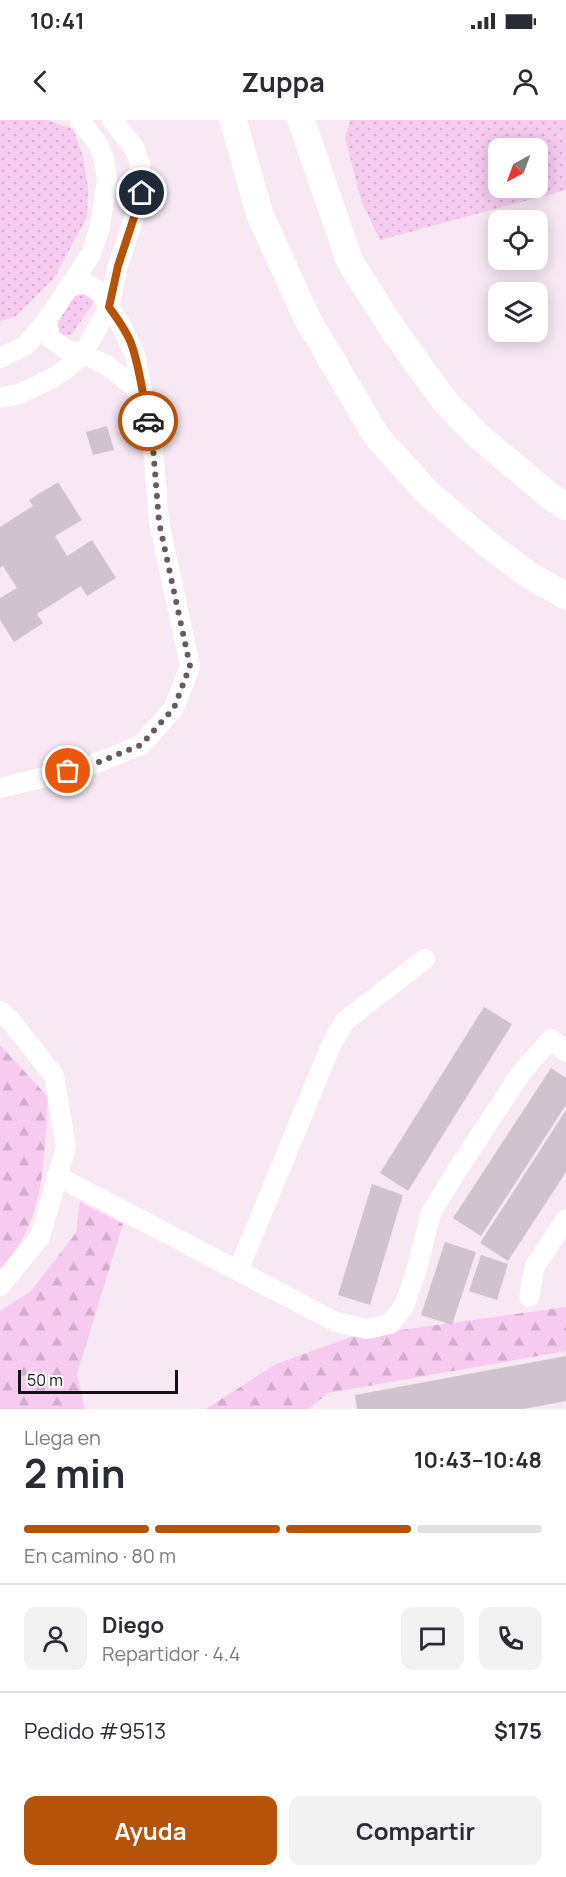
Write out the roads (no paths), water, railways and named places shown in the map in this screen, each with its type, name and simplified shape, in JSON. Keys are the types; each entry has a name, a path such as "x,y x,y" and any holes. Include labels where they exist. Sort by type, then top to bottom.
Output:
{"street":[{"path":"0,358 25,346 47,320 91,254 100,227 107,181 104,159 98,144 80,120"},
{"path":"0,397 19,394 51,379 83,354 109,307 118,266 142,193 140,164 135,149 112,120"},
{"path":"233,120 260,215 308,320 377,437 428,493 485,542 529,575 566,596"},
{"path":"302,120 350,262 394,332 443,399 476,434 566,507"},
{"path":"0,788 89,766 141,745 174,708 190,666 159,522 153,447 130,342 122,325 98,291 85,283 70,287"},
{"path":"47,320 50,338 67,350 105,364 133,386 144,400"},
{"path":"238,1271 332,1043 345,1021 425,959"},
{"path":"0,1011 11,1021 54,1076 66,1147 40,1237 0,1286"},
{"path":"57,1176 336,1322 368,1329 390,1324 405,1306 431,1214 456,1172 521,1073 551,1039 566,1052"},
{"path":"529,1297 535,1266 566,1219"}]}
